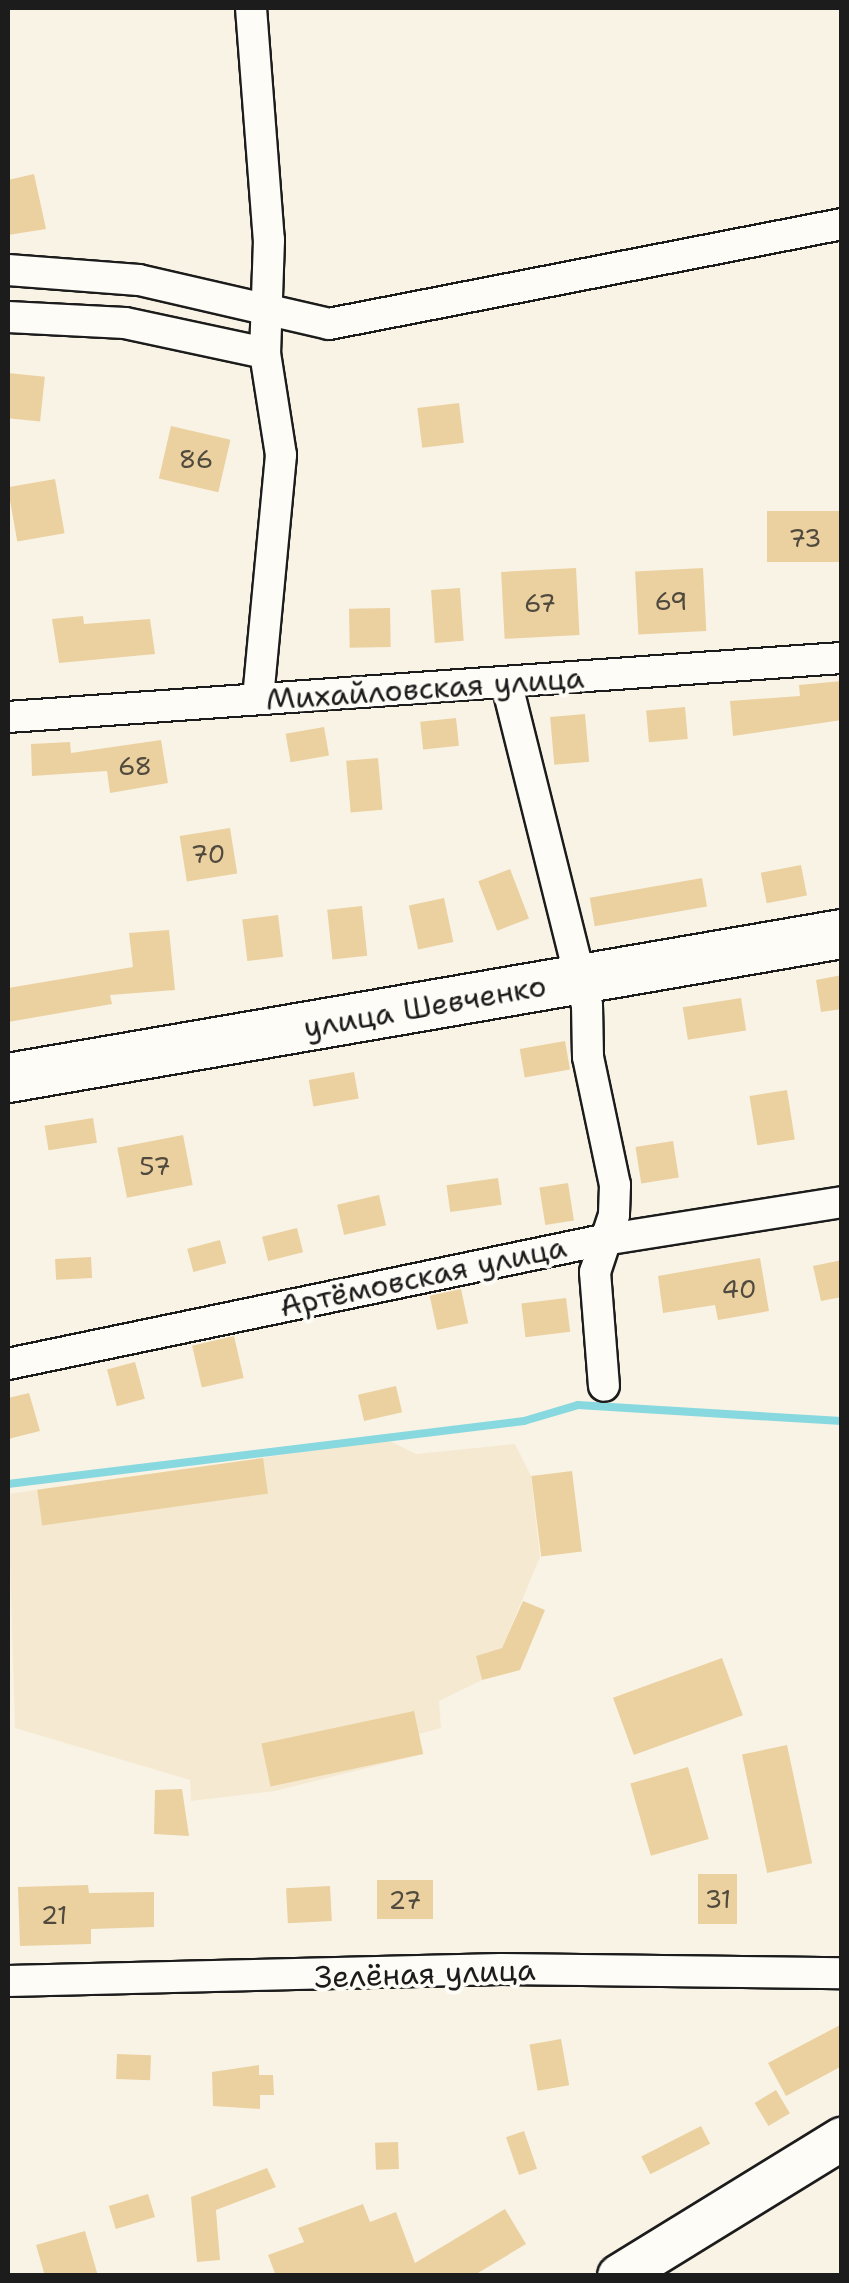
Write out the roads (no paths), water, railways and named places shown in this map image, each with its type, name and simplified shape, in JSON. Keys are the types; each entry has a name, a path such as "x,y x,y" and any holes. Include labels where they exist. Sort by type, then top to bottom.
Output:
{"main road":[{"name":"улица Шевченко","path":"8,1078 842,934"},
{"path":"619,2276 842,2139"}],"street":[{"path":"250,8 269,240 266,353 281,455 258,699"},
{"path":"8,270 138,280 329,324 842,224"},
{"path":"8,317 125,323 266,353"},
{"name":"Михайловская улица","path":"8,717 508,685 842,658"},
{"path":"508,685 581,981 615,1185 614,1215 602,1240 595,1272 604,1386"},
{"name":"Артёмовская улица","path":"8,1364 602,1240 842,1202"},
{"name":"Зелёная улица","path":"8,1981 501,1969 842,1973"}],"waterway":[{"path":"8,1484 524,1421 578,1405 842,1421"}]}
